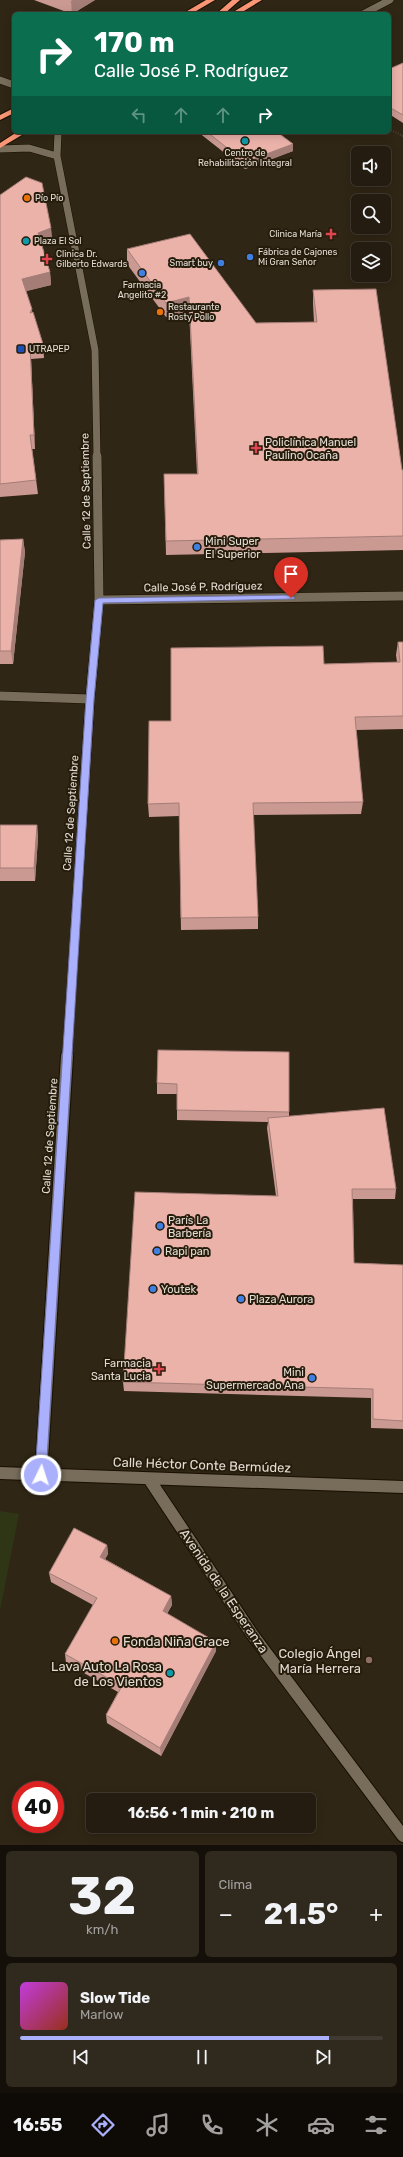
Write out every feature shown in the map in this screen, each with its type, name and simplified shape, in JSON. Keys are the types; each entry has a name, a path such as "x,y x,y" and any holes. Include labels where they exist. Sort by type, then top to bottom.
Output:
{"highway":[{"path":"190,12 211,0"},
{"path":"222,12 236,0"},
{"path":"237,12 258,0"},
{"path":"0,118 12,111"},
{"path":"0,146 20,134"}],"street":[{"path":"367,12 390,0"},
{"path":"0,80 12,84"},
{"name":"Calle 12 de Septiembre","path":"41,1475 90,699 99,600 95,350 57,156 58,134"},
{"path":"0,149 31,146 57,156"},
{"name":"Calle José P. Rodríguez","path":"99,600 403,596"},
{"path":"0,696 90,699"},
{"name":"Calle Héctor Conte Bermúdez","path":"0,1473 403,1487"},
{"name":"Avenida de la Esperanza","path":"149,1479 252,1634 403,1836"}],"path":[{"path":"391,130 403,136"}],"green space":[{"path":"0,1511 19,1514 0,1611"}],"building":[{"path":"403,63 403,115 391,108 391,68"},
{"name":"Centro de Rehabilitación Integral","path":"210,134 280,134 293,144 245,162"},
{"path":"26,177 42,183 51,228 38,233 50,272 22,279 32,309 30,313 33,312 43,344 30,346 34,435 30,435 36,480 0,484 0,195"},
{"path":"190,234 256,323 317,322 313,290 376,289 403,470 403,536 166,541 164,474 198,474 189,297 166,303 127,249"},
{"path":"23,539 11,651 0,651 0,540"},
{"path":"398,642 403,642 403,716 355,717 363,802 253,803 258,917 181,918 179,803 148,804 149,721 171,721 171,648 323,646 324,664 400,662"},
{"path":"0,825 37,825 34,868 0,868"},
{"path":"158,1050 289,1052 289,1112 177,1110 177,1084 157,1083"},
{"name":"Plaza Aurora","path":"384,1108 396,1189 352,1189 354,1263 403,1265 403,1421 373,1419 373,1389 123,1382 135,1192 278,1196 268,1118"},
{"path":"74,1528 107,1545 100,1557 171,1596 163,1611 216,1642 160,1748 106,1715 122,1686 65,1654 97,1598 49,1573"}],"place":[{"name":"Centro de Rehabilitación Integral","path":"245,141"},
{"name":"Pío Pío","path":"27,198"},
{"name":"Clinica María","path":"331,234"},
{"name":"Plaza El Sol","path":"26,241"},
{"name":"Fábrica de Cajones Mi Gran Señor","path":"250,257"},
{"name":"Clinica Dr. Gilberto Edwards","path":"47,259"},
{"name":"Smart buy","path":"221,263"},
{"name":"Farmacia Angelito #2","path":"142,273"},
{"name":"Restaurante Rosty Pollo","path":"160,312"},
{"name":"UTRAPEP","path":"21,349"},
{"name":"Policlínica Manuel Paulino Ocaña","path":"256,448"},
{"name":"Mini Super El Superior","path":"197,547"},
{"name":"París La Barbería","path":"160,1226"},
{"name":"Rapi pan","path":"157,1251"},
{"name":"Youtek","path":"153,1289"},
{"name":"Plaza Aurora","path":"241,1299"},
{"name":"Farmacia Santa Lucia","path":"159,1369"},
{"name":"Mini Supermercado Ana","path":"312,1378"},
{"name":"Fonda Niña Grace","path":"115,1641"},
{"name":"Colegio Ángel María Herrera","path":"369,1660"},
{"name":"Lava Auto La Rosa de Los Vientos","path":"170,1673"}],"route":[{"path":"41,1475 90,699 99,600 291,598"}]}
